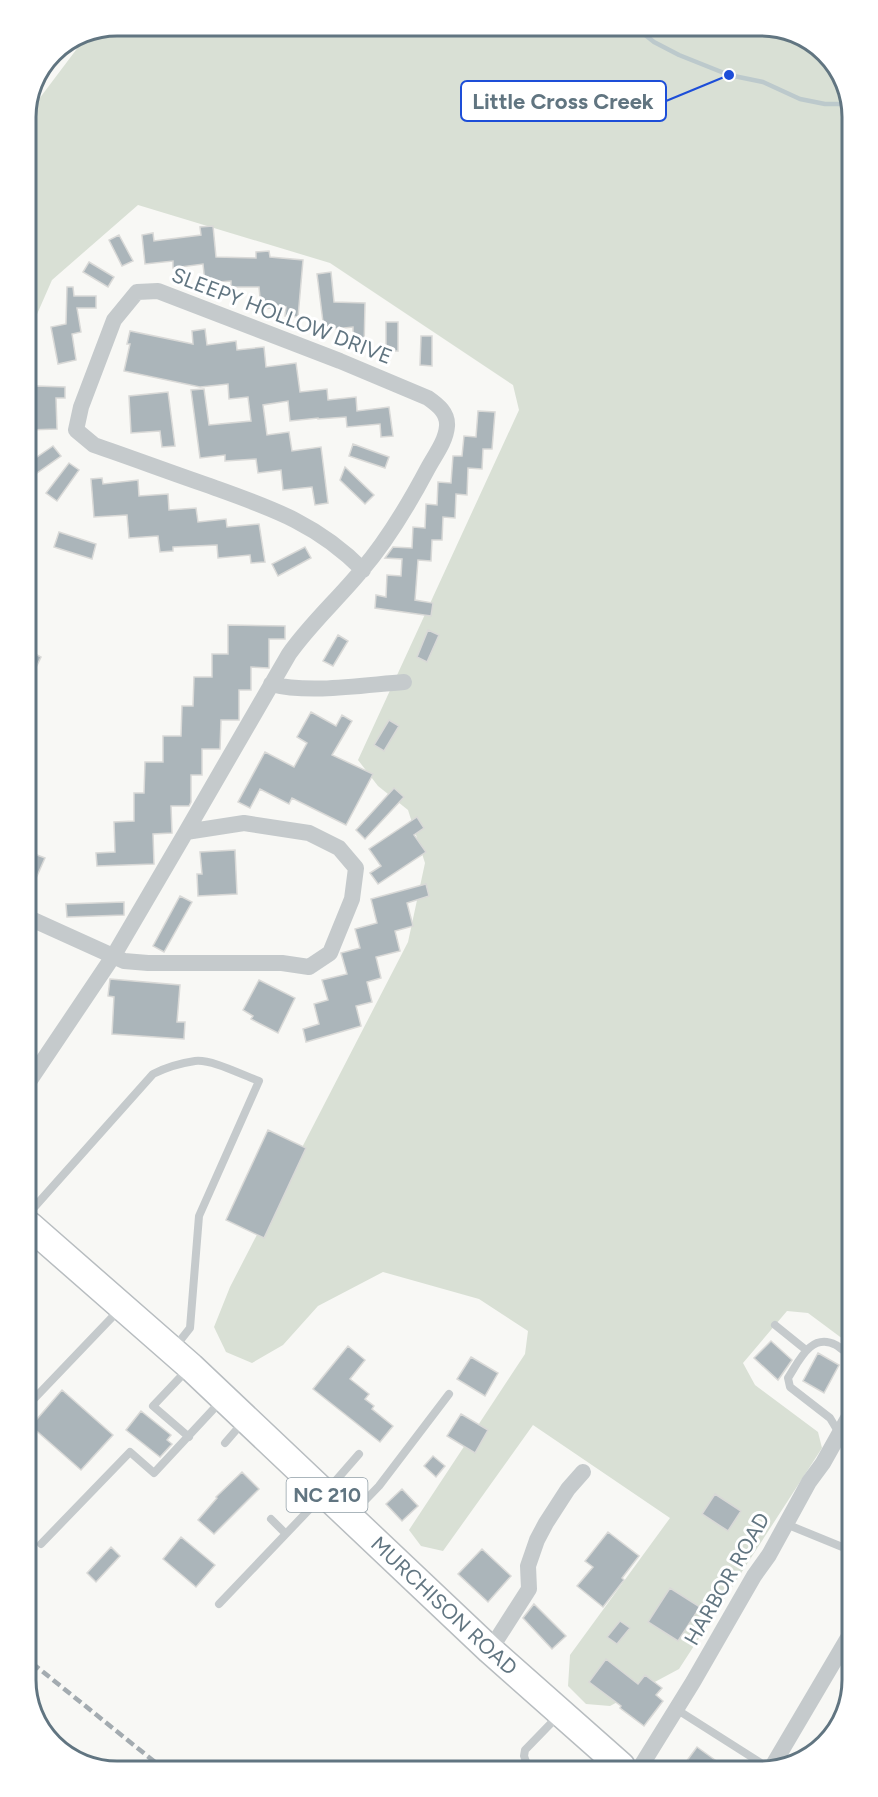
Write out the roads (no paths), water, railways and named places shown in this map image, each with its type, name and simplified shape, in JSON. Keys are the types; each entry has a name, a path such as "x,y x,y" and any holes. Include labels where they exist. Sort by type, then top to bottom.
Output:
{"main road":[{"name":"MURCHISON ROAD","path":"36,1231 181,1358 610,1760"}],"street":[{"name":"SLEEPY HOLLOW DRIVE","path":"36,1071 114,955 271,684 304,633 363,570 417,489 445,436 448,425 440,407 428,398 340,361 158,291 137,292 114,320 81,407 76,430 94,445 276,509 313,529 342,549 363,570"},
{"path":"271,684 311,689 404,682"},
{"path":"36,921 124,961 282,963 309,967 330,952 352,899 356,868 339,848 309,833 244,822 186,832"},
{"name":"HARBOR ROAD","path":"644,1761 842,1428"},
{"path":"490,1650 530,1589 528,1566 537,1540 568,1490 583,1473"},
{"path":"777,1759 842,1648"}],"lane":[{"path":"36,1205 153,1074 197,1061 222,1066 260,1081 199,1216 190,1328 181,1358 153,1406 189,1437"},
{"path":"36,1397 123,1305"},
{"path":"775,1325 806,1350"},
{"path":"839,1433 830,1418 790,1387 788,1378 806,1350 816,1342 826,1342 842,1349"},
{"path":"349,1516 379,1486 449,1394"},
{"path":"41,1544 130,1452 154,1473 224,1399"},
{"path":"225,1443 245,1420"},
{"path":"219,1604 359,1454"},
{"path":"271,1519 286,1534"},
{"path":"786,1524 842,1547"},
{"path":"676,1709 758,1761"},
{"path":"525,1761 525,1750 561,1713"}],"waterway":[{"path":"646,36 679,55 729,75 763,82 800,99 825,104 840,104"}],"railway":[{"path":"36,1666 154,1761"}],"place":[{"name":"Little Cross Creek","path":"729,75"}]}
